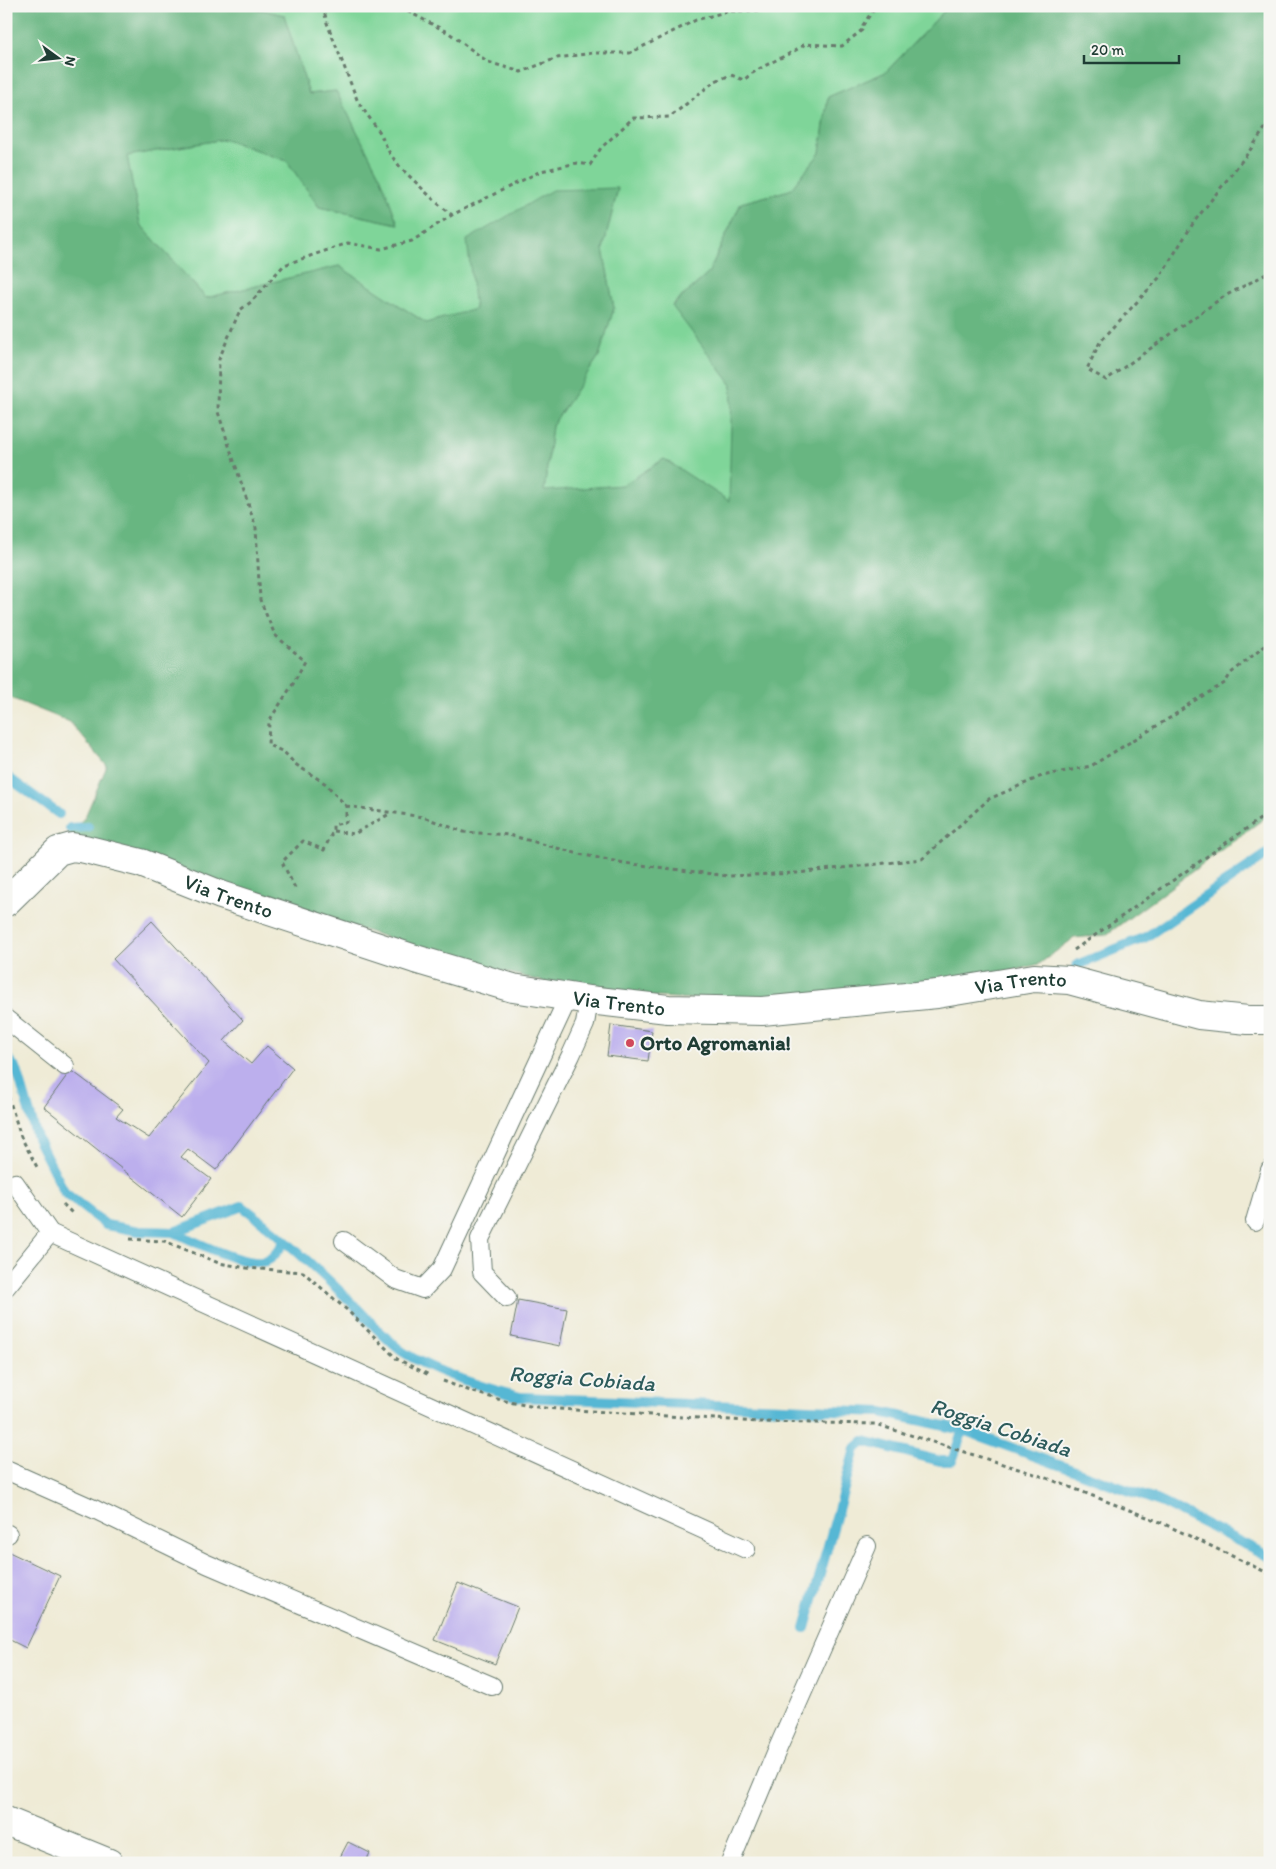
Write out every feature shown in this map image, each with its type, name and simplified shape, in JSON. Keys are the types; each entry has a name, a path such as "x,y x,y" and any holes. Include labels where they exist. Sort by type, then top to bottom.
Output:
{"street":[{"name":"Via Trento","path":"6,902 58,850 72,847 141,863 221,895 415,959 513,988 579,998 668,1009 762,1011 920,996 1034,978 1069,980 1199,1014 1248,1020 1270,1020"},
{"path":"6,1821 109,1863"}],"lane":[{"path":"344,1241 395,1279 424,1288 442,1269 579,998"},
{"path":"507,1298 482,1272 480,1240 585,1024 579,998"},
{"path":"6,1019 65,1066"},
{"path":"1255,1221 1270,1170"},
{"path":"6,1186 15,1183 50,1233 746,1550"},
{"path":"6,1287 50,1233"},
{"path":"6,1470 96,1510 207,1564 492,1686"},
{"path":"730,1863 778,1748 867,1546"}],"path":[{"path":"322,6 358,102 378,131 390,154 401,168 452,215"},
{"path":"384,6 409,12 449,33 488,62 521,72 557,58 593,53 630,53 696,20 729,11 787,10 793,6"},
{"path":"876,6 863,25 862,30 842,46 805,44 751,73 744,80 731,75 715,80 670,117 633,118 601,148 590,164 577,163 541,171 452,215 412,241 381,249 348,243 284,265 251,302 240,310 219,359 218,412 256,528 260,600 275,634 305,661 293,684 269,721 268,745 284,752 295,764 326,784 346,806 391,813 405,813 423,817 464,832 509,835 579,854 624,863 728,876 782,874 922,859 989,799 1042,776 1091,766 1225,683 1231,673 1270,642"},
{"path":"960,6 997,8 1004,6"},
{"path":"1137,6 1150,8 1152,6"},
{"path":"1270,121 1248,153 1194,222 1159,278 1100,342 1087,369 1106,380 1223,297 1270,272"},
{"path":"297,891 282,862 303,841 324,850 333,831 333,825 346,822 346,806"},
{"path":"1034,978 1270,812"},
{"path":"333,831 354,834 391,813"},
{"path":"6,1089 21,1137 38,1169"},
{"path":"57,1200 79,1219"},
{"path":"126,1239 164,1241 219,1263 247,1268 303,1272 397,1359 432,1376"},
{"path":"440,1380 481,1395 518,1405 760,1422 875,1424 1044,1477 1160,1522 1270,1574"}],"green space":[{"path":"6,6 245,6 284,15 309,94 336,91 381,178 398,224 319,207 287,161 225,139 127,156 140,224 206,298 339,266 426,323 475,309 467,240 552,190 618,188 603,249 614,308 599,356 552,426 544,491 623,485 664,459 729,501 732,385 672,306 708,274 741,203 790,190 820,153 828,97 886,72 949,6 1270,6 1270,814 1106,935 1074,938 1039,964 997,975 764,1003 624,995 549,983 459,960 67,837 85,817 107,766 70,722 6,696"},
{"path":"245,6 949,6 886,72 828,97 820,153 790,190 741,203 708,274 672,305 732,385 730,502 664,459 623,485 544,492 552,426 599,356 614,308 603,249 618,189 475,310 426,323 339,266 206,298 140,224 127,156 225,139 287,161 319,207 398,224 381,178 336,91 309,94 284,15"}],"building":[{"path":"152,921 243,1020 224,1041 251,1064 267,1046 293,1068 216,1170 188,1149 181,1157 211,1179 182,1217 44,1107 71,1070 123,1109 116,1117 149,1138 209,1063 113,959"},
{"name":"Orto Agromania!","path":"611,1025 652,1031 648,1061 607,1056"},
{"path":"518,1300 567,1309 560,1346 511,1336"},
{"path":"9,1552 60,1576 26,1648 6,1638 6,1557"},
{"path":"458,1583 518,1607 495,1664 435,1640"},
{"path":"348,1842 370,1853 365,1863 337,1863"}],"waterway":[{"path":"6,776 59,814"},
{"path":"70,828 88,827"},
{"path":"1077,965 1146,937 1270,852"},
{"name":"Roggia Cobiada","path":"6,1056 17,1070 37,1138 65,1193 106,1225 139,1231 174,1232 242,1206 271,1228 311,1264 383,1335 403,1352 444,1373 520,1397 881,1412 963,1430 1163,1503 1270,1557"},
{"path":"174,1232 236,1258 261,1262 270,1259 285,1241"},
{"path":"805,1628 855,1449 864,1441 940,1461 952,1461 963,1430"}],"place":[{"name":"Orto Agromania!","path":"630,1043"}]}
